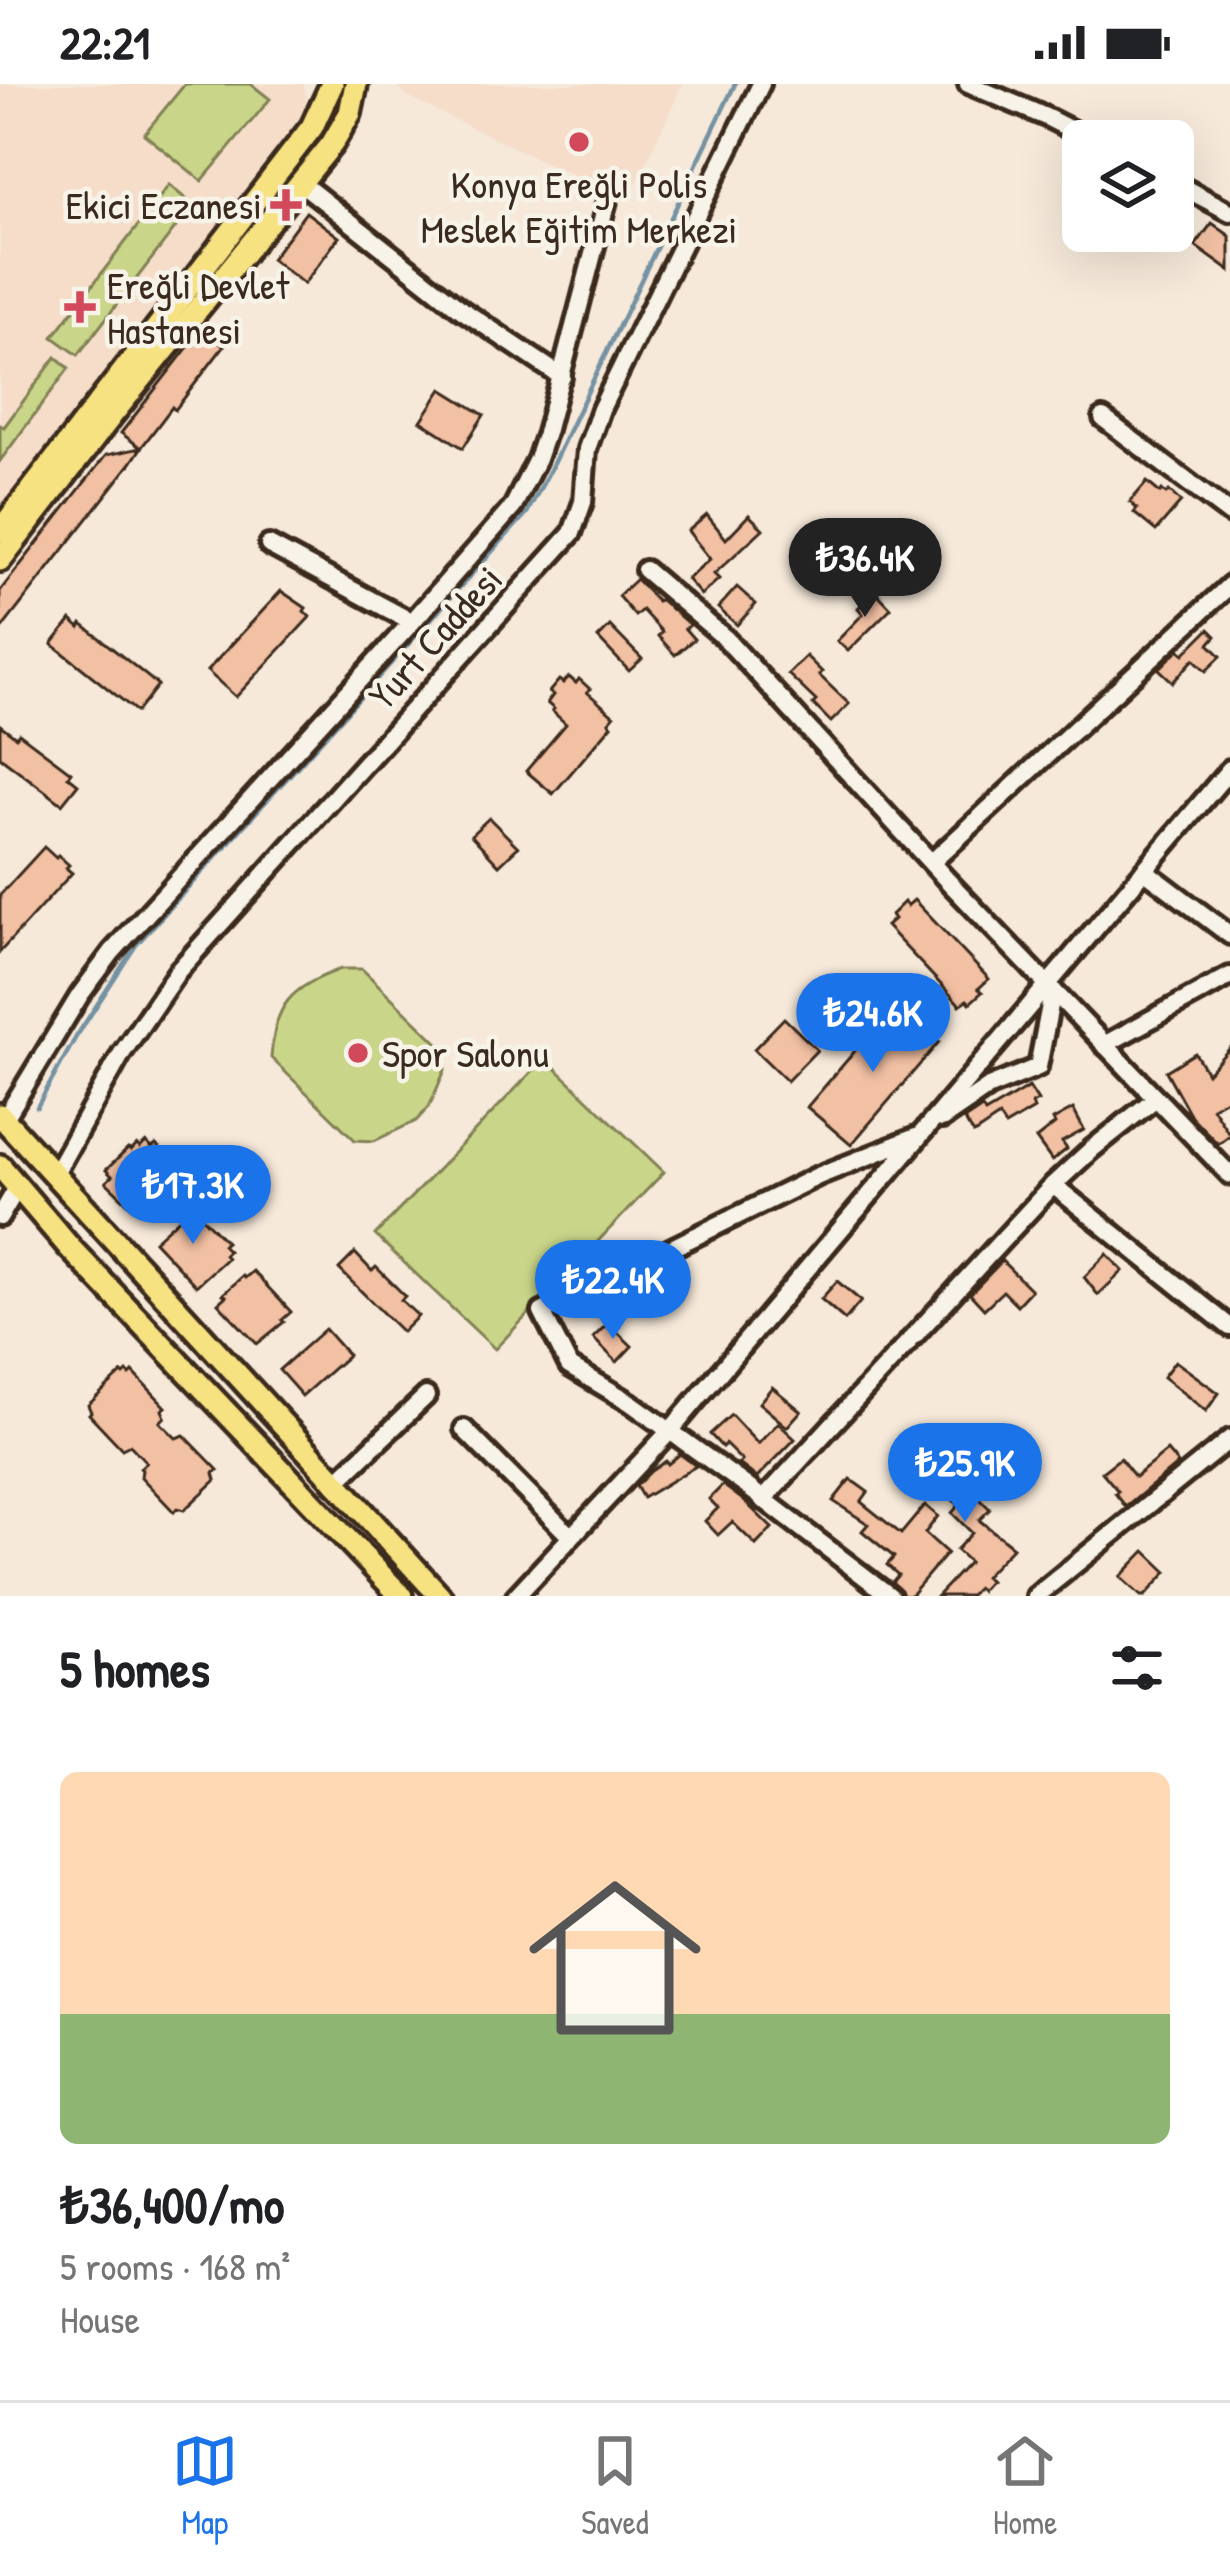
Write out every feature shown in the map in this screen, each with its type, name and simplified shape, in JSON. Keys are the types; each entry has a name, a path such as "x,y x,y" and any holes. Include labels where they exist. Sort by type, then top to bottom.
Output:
{"main road":[{"path":"0,531 312,128 332,84"},
{"path":"0,560 339,134 350,113 356,84"},
{"path":"2,1117 440,1596"},
{"path":"0,1166 70,1248 401,1596"}],"street":[{"name":"Yurt Caddesi","path":"54,1175 122,1053 178,971 572,533 583,502 587,449 601,409 761,84"},
{"path":"968,84 1062,125"},
{"path":"301,183 462,310 562,377"},
{"name":"Yurt Caddesi","path":"2,1117 112,952 475,552 521,494 562,377 609,193"},
{"path":"1194,193 1230,212"},
{"path":"1102,418 1230,514"},
{"path":"269,545 412,622"},
{"path":"645,570 725,638 1230,1175"},
{"path":"932,862 1230,584"},
{"path":"516,1596 670,1431 1050,988 1230,769"},
{"path":"1144,871 1230,935"},
{"path":"1104,1045 1230,976"},
{"path":"890,1596 632,1403 568,1366 542,1312 818,1176 923,1132 989,1088 1038,1067 1050,988"},
{"path":"763,1499 1053,1185 1156,1099"},
{"path":"1053,1185 1230,1328"},
{"path":"0,1217 18,1186"},
{"path":"334,1484 426,1396"},
{"path":"464,1429 571,1538"},
{"path":"1036,1596 1230,1438"}],"shaded area":[{"name":"Ereğli Devlet Hastanesi","path":"0,84 304,84 306,97 295,135 0,513"},
{"name":"Konya Ereğli Polis Meslek Eğitim Merkezi","path":"395,84 683,84 629,199 407,97"}],"green space":[{"path":"185,84 251,84 270,99 202,181 144,134"},
{"path":"169,185 193,205 78,355 53,337"},
{"path":"56,357 69,368 0,461 0,425 4,427"},
{"name":"Spor Salonu","path":"341,969 362,969 443,1048 445,1070 429,1107 416,1121 374,1141 355,1140 271,1058 276,1024 288,1000 309,983"},
{"path":"545,1058 664,1172 495,1349 375,1235"}],"building":[{"path":"306,212 339,237 304,284 271,259"},
{"path":"1212,223 1230,236 1230,271 1195,246"},
{"path":"212,337 224,346 141,448 121,433 195,338"},
{"path":"442,389 484,415 463,448 421,421"},
{"path":"141,448 0,631 0,591 106,455"},
{"path":"1147,482 1181,502 1156,531 1134,513 1137,509 1130,502"},
{"path":"707,515 726,539 749,515 763,529 714,574 719,579 701,595 687,579 710,559 688,531"},
{"path":"636,579 690,625 685,629 694,639 675,655 642,610 635,616 618,596"},
{"path":"737,587 756,604 737,625 718,608"},
{"path":"281,591 306,608 310,617 236,697 207,671"},
{"path":"875,591 891,608 848,651 837,641 863,614 858,608"},
{"path":"71,620 158,685 137,712 52,644"},
{"path":"610,626 642,659 629,671 598,638"},
{"path":"1209,629 1216,636 1209,644 1221,656 1206,671 1194,659 1173,682 1159,669 1179,649 1184,654"},
{"path":"806,656 849,704 831,722 788,674"},
{"path":"569,677 576,683 579,679 614,716 612,725 553,794 526,771 566,724 547,703 559,680 563,683"},
{"path":"0,725 16,737 19,733 71,772 68,776 78,784 62,804 0,757"},
{"path":"489,818 518,847 499,865 471,835"},
{"path":"44,847 69,865 66,868 72,873 0,952 0,895"},
{"path":"914,900 989,979 970,1003 960,1005 886,926 904,902 907,906"},
{"path":"895,1004 939,1042 851,1145 807,1107"},
{"path":"784,1018 817,1050 787,1081 754,1049"},
{"path":"1230,1048 1230,1097 1212,1107 1230,1135 1218,1144 1191,1116 1166,1071 1195,1053 1207,1073"},
{"path":"1029,1087 1038,1101 1032,1104 1034,1109 1005,1126 999,1117 974,1134 964,1120 982,1108 985,1113"},
{"path":"1073,1109 1084,1130 1062,1142 1067,1149 1052,1161 1036,1139 1055,1124 1053,1120"},
{"path":"146,1142 166,1155 162,1158 168,1163 159,1179 167,1187 146,1208 140,1203 134,1209 106,1182 112,1176 106,1170 128,1149"},
{"path":"192,1212 226,1242 222,1245 228,1251 227,1258 196,1286 154,1241"},
{"path":"355,1253 405,1296 401,1300 418,1316 402,1332 339,1269"},
{"path":"1107,1254 1123,1271 1098,1295 1084,1277"},
{"path":"1002,1261 1031,1290 1017,1305 1003,1291 984,1309 970,1294"},
{"path":"253,1271 291,1312 257,1344 218,1303"},
{"path":"837,1281 861,1301 845,1320 821,1299"},
{"path":"608,1323 632,1346 617,1362 593,1338"},
{"path":"325,1329 348,1355 302,1396 279,1370"},
{"path":"1175,1361 1219,1393 1206,1411 1163,1377"},
{"path":"133,1372 166,1407 160,1422 176,1438 184,1435 218,1470 216,1480 184,1510 174,1512 141,1477 140,1468 146,1462 130,1445 122,1449 89,1414 88,1405"},
{"path":"772,1387 801,1411 787,1427 759,1403"},
{"path":"731,1415 758,1444 778,1423 795,1439 757,1478 710,1434"},
{"path":"930,1445 973,1482 968,1487 990,1509 979,1520 1013,1547 984,1577 989,1581 969,1596 937,1596 969,1562 956,1550 972,1533 952,1513 959,1505 913,1465"},
{"path":"1167,1451 1178,1464 1126,1507 1102,1472 1120,1458 1135,1477"},
{"path":"680,1454 696,1466 643,1498 636,1486"},
{"path":"850,1479 868,1492 861,1502 901,1534 925,1505 938,1516 925,1533 947,1553 910,1596 903,1596 892,1582 898,1575 887,1565 894,1557 862,1531 868,1524 833,1501"},
{"path":"723,1485 772,1528 756,1545 732,1522 718,1535 705,1521 718,1508 709,1499"},
{"path":"1145,1551 1167,1572 1141,1596 1120,1577"}],"waterway":[{"path":"37,1107 136,945 527,513 735,84"}],"place":[{"name":"Konya Ereğli Polis Meslek Eğitim Merkezi","path":"579,142"},
{"name":"Ekici Eczanesi","path":"286,205"},
{"name":"Ereğli Devlet Hastanesi","path":"80,307"},
{"name":"Spor Salonu","path":"358,1053"}]}
